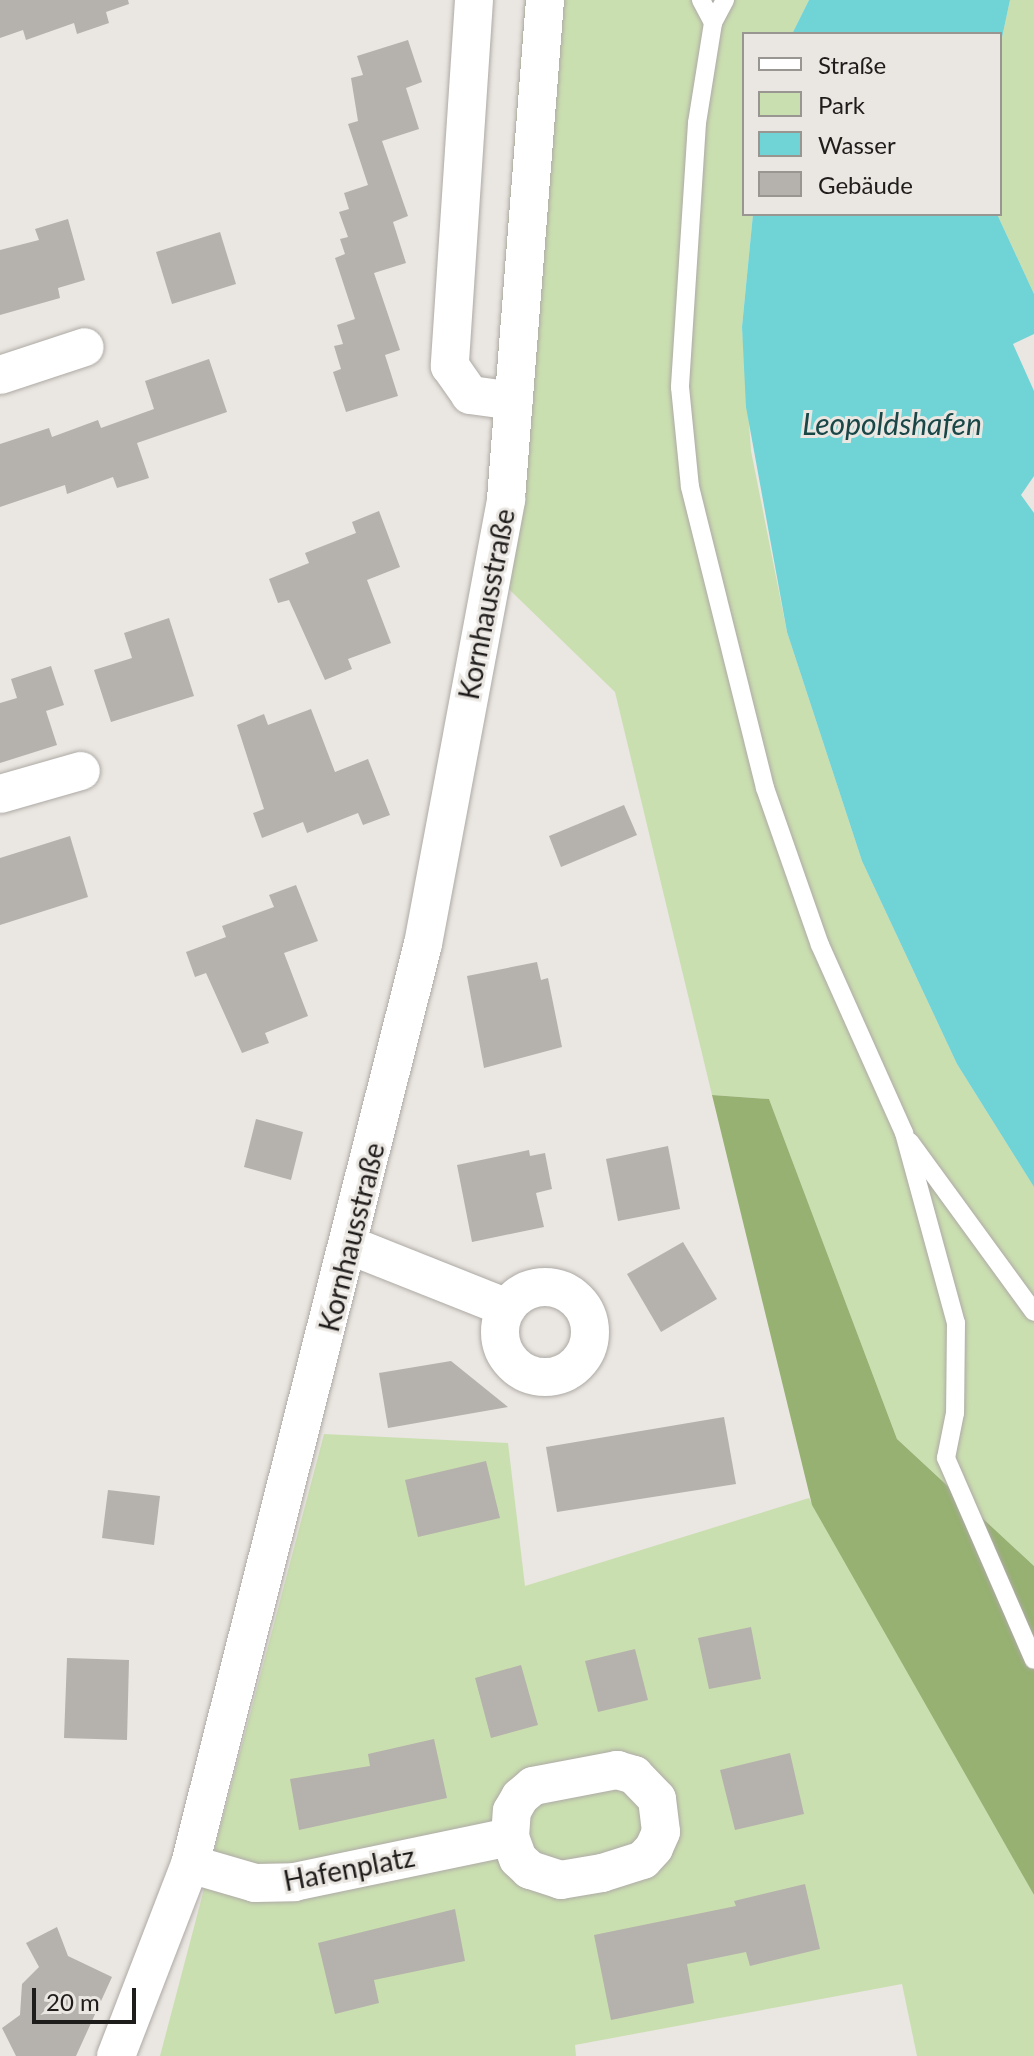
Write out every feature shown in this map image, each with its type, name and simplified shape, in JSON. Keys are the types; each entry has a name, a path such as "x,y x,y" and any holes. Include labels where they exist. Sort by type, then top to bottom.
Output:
{"street":[{"path":"474,0 450,366 470,395 514,401"},
{"name":"Kornhausstraße","path":"116,2056 190,1864 423,944 506,499 545,0"},
{"path":"0,375 85,347"},
{"path":"0,794 81,771"},
{"path":"349,1245 507,1308"},
{"name":"Hafenplatz","path":"190,1864 255,1883 294,1882 510,1837"}],"lane":[{"path":"701,0 713,23"},
{"path":"725,0 713,23 697,123 680,387 690,487 765,788 820,945 904,1133 956,1323 955,1413 946,1458 1034,1660"},
{"path":"904,1133 1034,1312"}],"green space":[{"path":"525,0 809,0 793,32 742,32 742,216 753,216 742,327 751,451 787,632 862,861 957,1064 1034,1187 1034,1566 897,1439 769,1099 712,1095 615,692 482,563"},
{"path":"1010,0 1034,0 1034,294 998,216 1002,216 1002,38"},
{"path":"712,1095 769,1099 897,1439 1034,1566 1034,1895 812,1505"},
{"path":"324,1434 508,1443 525,1586 809,1498 1034,1895 1034,2056 917,2056 902,1984 575,2045 576,2056 160,2056"}],"water":[{"path":"809,0 1010,0 1002,38 1002,32 793,32"},
{"name":"Leopoldshafen","path":"753,216 998,216 1034,294 1034,334 1013,344 1034,391 1034,476 1021,495 1034,513 1034,1187 957,1064 862,861 787,632 746,407 742,327"}],"building":[{"path":"0,0 128,0 129,4 106,12 109,23 77,34 74,23 26,40 23,30 0,38"},
{"path":"408,40 422,82 406,88 419,129 382,141 408,216 393,222 406,263 374,273 400,350 385,355 398,396 346,412 333,372 341,369 334,346 343,344 337,325 355,319 335,258 345,254 340,239 348,237 339,212 349,209 344,193 368,185 348,124 358,121 351,78 363,75 357,56"},
{"path":"68,219 85,280 58,288 60,298 0,315 0,250 39,240 35,229"},
{"path":"220,232 236,284 172,304 156,252"},
{"path":"209,359 227,412 137,443 149,478 117,488 113,477 67,494 65,485 0,507 0,444 49,428 52,437 98,420 101,428 154,409 145,381"},
{"path":"379,511 400,567 367,580 391,643 348,659 352,669 325,680 289,600 278,603 269,579 309,563 305,553 356,533 352,522"},
{"path":"169,618 194,696 111,722 94,670 132,658 124,633"},
{"path":"51,666 64,705 46,711 57,745 0,763 0,703 17,698 11,679"},
{"path":"311,709 335,772 368,759 390,815 363,825 358,813 307,833 303,822 262,838 253,813 264,809 237,725 264,714 268,725"},
{"path":"624,805 637,835 561,867 549,836"},
{"path":"70,836 88,897 0,925 0,858"},
{"path":"296,885 318,941 284,953 308,1016 265,1033 269,1043 242,1053 206,973 195,977 186,952 226,937 222,926 274,907 269,895"},
{"path":"537,962 541,980 548,978 562,1047 484,1068 467,976"},
{"path":"256,1119 303,1132 291,1180 244,1167"},
{"path":"668,1146 680,1209 618,1221 606,1159"},
{"path":"529,1150 530,1156 545,1153 552,1189 536,1193 544,1227 472,1242 457,1165"},
{"path":"683,1242 717,1299 661,1332 627,1274"},
{"path":"451,1361 508,1407 388,1428 379,1373"},
{"path":"724,1417 736,1484 557,1512 546,1447"},
{"path":"486,1461 500,1518 418,1537 405,1480"},
{"path":"108,1490 160,1496 154,1545 102,1538"},
{"path":"751,1627 761,1679 709,1689 698,1638"},
{"path":"635,1649 648,1700 598,1712 585,1661"},
{"path":"67,1658 129,1660 127,1740 64,1738"},
{"path":"521,1665 538,1725 491,1738 475,1678"},
{"path":"434,1739 447,1798 299,1830 290,1779 370,1766 368,1754"},
{"path":"790,1753 804,1814 735,1830 720,1770"},
{"path":"805,1884 820,1949 750,1966 746,1952 687,1964 694,2003 611,2020 594,1935 736,1906 734,1901"},
{"path":"455,1909 465,1961 374,1980 379,2003 335,2014 318,1943"},
{"path":"57,1927 68,1956 112,1977 76,2056 16,2056 2,2028 20,2015 22,1984 39,1967 26,1943"}]}
